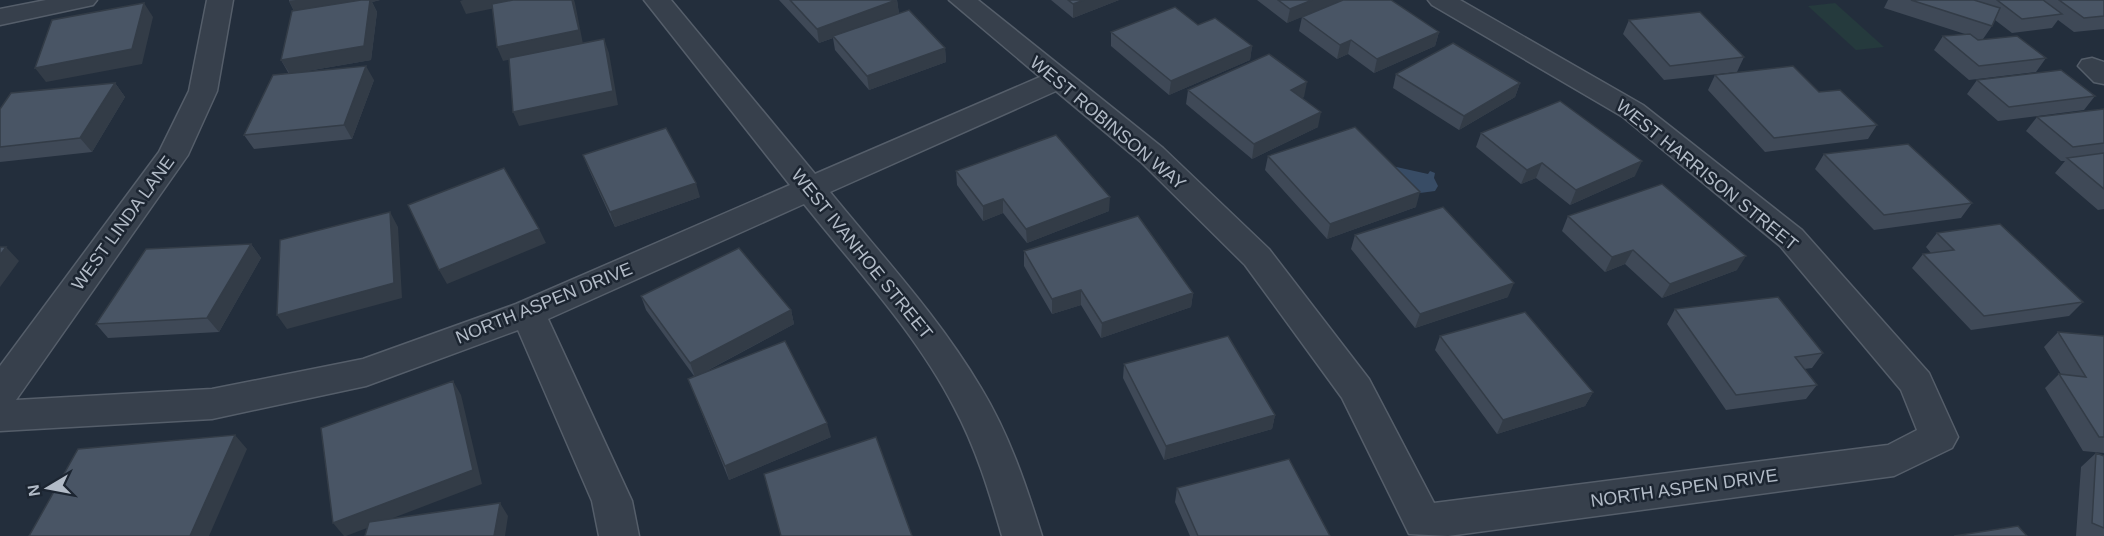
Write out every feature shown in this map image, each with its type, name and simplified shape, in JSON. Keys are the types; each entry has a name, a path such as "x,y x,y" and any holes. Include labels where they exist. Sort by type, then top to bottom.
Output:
{"street":[{"path":"0,17 84,0"},
{"name":"WEST LINDA LANE","path":"0,394 173,155 203,91 220,0"},
{"name":"WEST IVANHOE STREET","path":"657,0 927,334 969,399 1001,467 1022,536"},
{"name":"WEST ROBINSON WAY","path":"962,0 1057,80 1152,155 1257,257 1356,388 1423,522"},
{"name":"WEST HARRISON STREET","path":"1442,0 1633,111 1791,238 1916,383 1940,437"},
{"name":"NORTH ASPEN DRIVE","path":"0,416 212,404 366,372 528,313 1057,80"},
{"path":"528,313 612,501 619,536"},
{"name":"NORTH ASPEN DRIVE","path":"1423,522 1894,460 1940,437"}],"green space":[{"path":"1835,3 1884,47 1856,50 1808,6"}],"water":[{"path":"1392,166 1428,174 1430,171 1435,173 1434,178 1438,186 1435,191 1420,193"}],"building":[{"path":"370,0 364,46 281,60 292,11"},
{"path":"513,0 572,0 579,30 497,47 492,4"},
{"path":"790,0 896,0 817,29"},
{"path":"1068,0 1084,0 1073,4"},
{"path":"1278,0 1312,0 1290,9"},
{"path":"1343,0 1391,0 1439,32 1377,59 1351,40 1340,45 1302,17"},
{"path":"1911,0 1974,0 2000,8 1992,26"},
{"path":"1997,0 2043,0 2062,14 2022,19"},
{"path":"2059,0 2104,0 2104,16 2084,18"},
{"path":"144,3 132,49 35,68 52,20"},
{"path":"1175,7 1198,25 1215,18 1252,46 1171,81 1111,32"},
{"path":"909,10 945,48 867,76 833,36"},
{"path":"1700,12 1744,57 1670,66 1629,20"},
{"path":"1970,34 1978,40 2017,36 2046,58 1979,66 1943,36"},
{"path":"604,39 613,91 513,112 509,58"},
{"path":"1453,43 1520,83 1464,116 1396,74"},
{"path":"1269,54 1307,82 1291,90 1321,112 1254,144 1188,90"},
{"path":"366,66 344,125 244,135 273,75"},
{"path":"1793,66 1819,92 1840,90 1877,125 1774,138 1715,75"},
{"path":"2061,70 2095,96 2009,107 1977,80"},
{"path":"115,83 80,138 0,147 0,109 11,93"},
{"path":"1560,101 1642,161 1576,190 1542,163 1527,170 1481,133"},
{"path":"2104,109 2104,143 2073,147 2037,117"},
{"path":"1355,127 1420,192 1330,224 1268,156"},
{"path":"666,128 696,183 610,212 583,155"},
{"path":"1056,135 1110,197 1026,229 1003,199 983,206 956,171"},
{"path":"1908,144 1972,203 1884,215 1824,154"},
{"path":"2104,153 2104,189 2067,158"},
{"path":"504,168 539,229 439,270 408,205"},
{"path":"1662,184 1746,256 1670,284 1633,250 1612,257 1568,216"},
{"path":"1443,207 1514,283 1420,314 1355,235"},
{"path":"390,212 394,283 277,315 280,240"},
{"path":"1138,216 1193,293 1102,323 1081,290 1052,299 1024,251"},
{"path":"2000,224 2083,302 1984,316 1923,254 1954,250 1937,233"},
{"path":"251,244 207,318 96,324 146,249"},
{"path":"0,247 6,247 0,255"},
{"path":"739,248 791,310 690,363 641,296"},
{"path":"1778,297 1823,353 1795,357 1817,385 1736,395 1675,309"},
{"path":"1525,312 1593,392 1503,420 1440,336"},
{"path":"2058,332 2104,336 2104,437 2099,437 2059,374 2086,377"},
{"path":"1228,336 1275,415 1166,446 1124,364"},
{"path":"785,341 827,423 725,466 688,379"},
{"path":"453,381 473,470 333,523 321,428"},
{"path":"235,435 190,536 29,536 78,449"},
{"path":"876,437 912,536 781,536 764,474"},
{"path":"2096,453 2104,456 2104,528 2092,523"},
{"path":"1289,459 1330,536 1198,536 1177,488"},
{"path":"500,503 494,536 365,536 369,522"},
{"path":"2018,526 2027,536 1954,536"}]}
